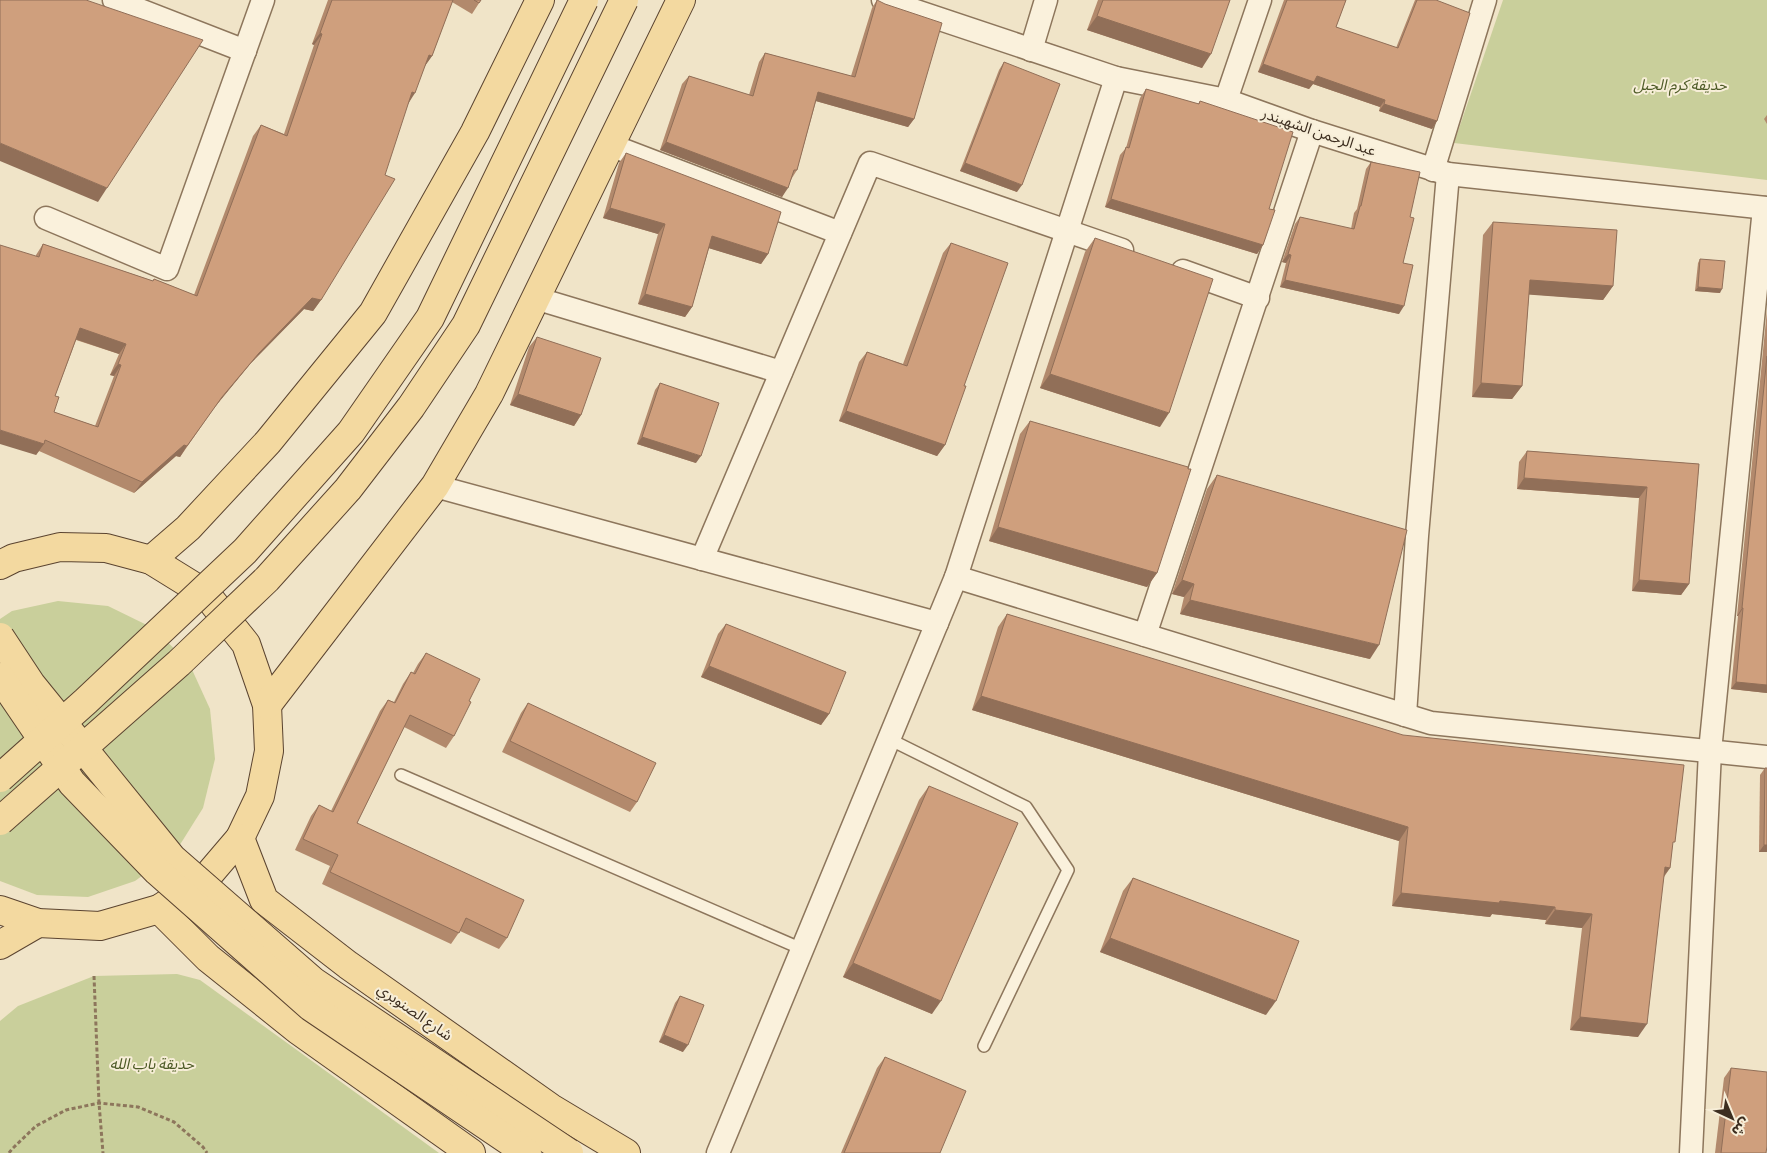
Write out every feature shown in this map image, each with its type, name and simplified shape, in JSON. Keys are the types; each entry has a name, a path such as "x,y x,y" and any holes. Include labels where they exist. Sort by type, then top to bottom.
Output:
{"main road":[{"path":"151,560 188,528 268,442 373,313 475,132 540,0"},
{"path":"0,778 86,701 245,551 351,432 430,318 584,0"},
{"path":"0,821 179,663 267,579 348,490 405,415 466,325 624,0"},
{"path":"267,705 435,486 488,394 681,0"},
{"path":"0,910 38,923 100,926 159,909 205,880 240,838 260,796 269,751 267,705 246,644 206,594 151,560 106,548 60,547 5,554"},
{"path":"0,637 31,684 172,858 314,982 569,1153"},
{"path":"0,676 72,783 157,871 311,1007 528,1153"},
{"name":"شارع الصنوبري","path":"240,838 264,900 348,965 551,1108 626,1153"},
{"path":"159,909 208,958 298,1030 471,1153"},
{"path":"0,945 38,923"},
{"path":"298,1030 348,965"}],"street":[{"path":"114,0 245,50"},
{"path":"46,218 167,269 263,0"},
{"name":"عبد الرحمن الشهبندر","path":"882,0 1116,78 1226,100 1312,131 1441,172 1766,208"},
{"path":"1031,50 1046,0"},
{"path":"1226,100 1260,0"},
{"path":"1405,715 1408,533 1441,172 1486,0"},
{"path":"718,1153 956,577 1017,419 1067,231 1116,78"},
{"path":"1145,635 1312,131"},
{"path":"610,145 840,232"},
{"path":"702,559 870,163 1140,256"},
{"path":"1691,1153 1710,751 1758,362 1766,208"},
{"path":"1167,266 1258,298"},
{"path":"535,298 781,372"},
{"path":"435,486 937,623"},
{"path":"956,577 1431,723 1767,756"}],"lane":[{"path":"889,739 1026,807 1068,870 984,1046"},
{"path":"401,775 802,949"}],"path":[{"path":"94,976 104,1153"},
{"path":"9,1153 36,1126 66,1110 100,1103 138,1107 174,1122 203,1147 207,1153"}],"green space":[{"name":"حديقة كرم الجبل","path":"1503,0 1767,0 1767,180 1454,143"},
{"path":"58,601 108,606 153,628 189,663 210,709 215,759 203,808 176,851 135,881 88,897 37,895 0,881 0,619 12,611"},
{"name":"حديقة باب الله","path":"177,974 200,980 439,1153 0,1153 0,1021 18,1006 94,976"}],"building":[{"path":"0,0 86,0 203,40 107,188 0,143"},
{"path":"332,0 453,0 432,56 429,55 415,93 412,92 385,175 395,179 321,300 312,298 259,353 222,397 187,446 184,445 142,482 45,440 44,444 0,430 0,245 39,257 43,244 153,281 154,279 197,296 261,125 287,136 322,34 320,33","holes":["80,328 126,344 118,364 121,365 98,427 54,412 59,397 55,396"]},
{"path":"877,0 942,23 914,119 818,92 797,170 794,170 788,188 666,142 689,76 753,96 765,53 855,77"},
{"path":"1103,0 1230,0 1211,54 1097,16"},
{"path":"1287,0 1346,0 1336,27 1398,48 1417,0 1436,0 1470,13 1437,121 1384,104 1385,100 1317,76 1314,82 1263,64"},
{"path":"1004,62 1060,84 1022,185 965,163"},
{"path":"1146,89 1199,104 1200,101 1293,132 1269,209 1275,210 1263,245 1111,199 1126,147 1129,148"},
{"path":"626,153 781,212 768,254 712,236 692,307 645,294 665,224 610,208"},
{"path":"1371,162 1420,172 1410,217 1414,218 1403,263 1413,265 1404,306 1285,280 1291,255 1288,254 1300,217 1354,229"},
{"path":"1493,222 1617,230 1613,286 1530,280 1522,386 1481,383"},
{"path":"1095,238 1213,279 1169,413 1050,374"},
{"path":"951,243 1008,263 945,445 846,411 867,352 907,366"},
{"path":"1700,259 1725,261 1722,289 1698,287"},
{"path":"537,337 601,358 581,415 518,394"},
{"path":"1767,356 1767,685 1736,682"},
{"path":"660,383 719,403 701,456 642,437"},
{"path":"1030,421 1191,469 1157,573 998,527"},
{"path":"1527,451 1699,464 1689,584 1639,580 1647,487 1524,478"},
{"path":"1217,475 1407,530 1379,645 1190,600 1194,584 1182,580"},
{"path":"1007,614 1403,735 1684,765 1675,842 1673,842 1670,868 1665,867 1647,1024 1580,1017 1592,914 1555,910 1555,907 1401,893 1408,827 981,696"},
{"path":"726,624 846,672 829,714 709,666"},
{"path":"426,653 480,679 469,701 471,702 454,736 410,715 357,823 524,900 507,938 466,918 459,933 330,872 338,855 303,839 319,805 333,812 388,700 395,703 411,672 415,674"},
{"path":"528,703 656,763 637,802 510,741"},
{"path":"1765,768 1767,768 1767,845 1764,845"},
{"path":"929,786 1018,823 941,1001 853,963"},
{"path":"1133,878 1299,941 1276,1001 1110,938"},
{"path":"680,996 704,1005 688,1045 664,1035"},
{"path":"885,1057 966,1091 940,1153 844,1153"},
{"path":"1731,1068 1767,1072 1766,1153 1721,1153"}]}
